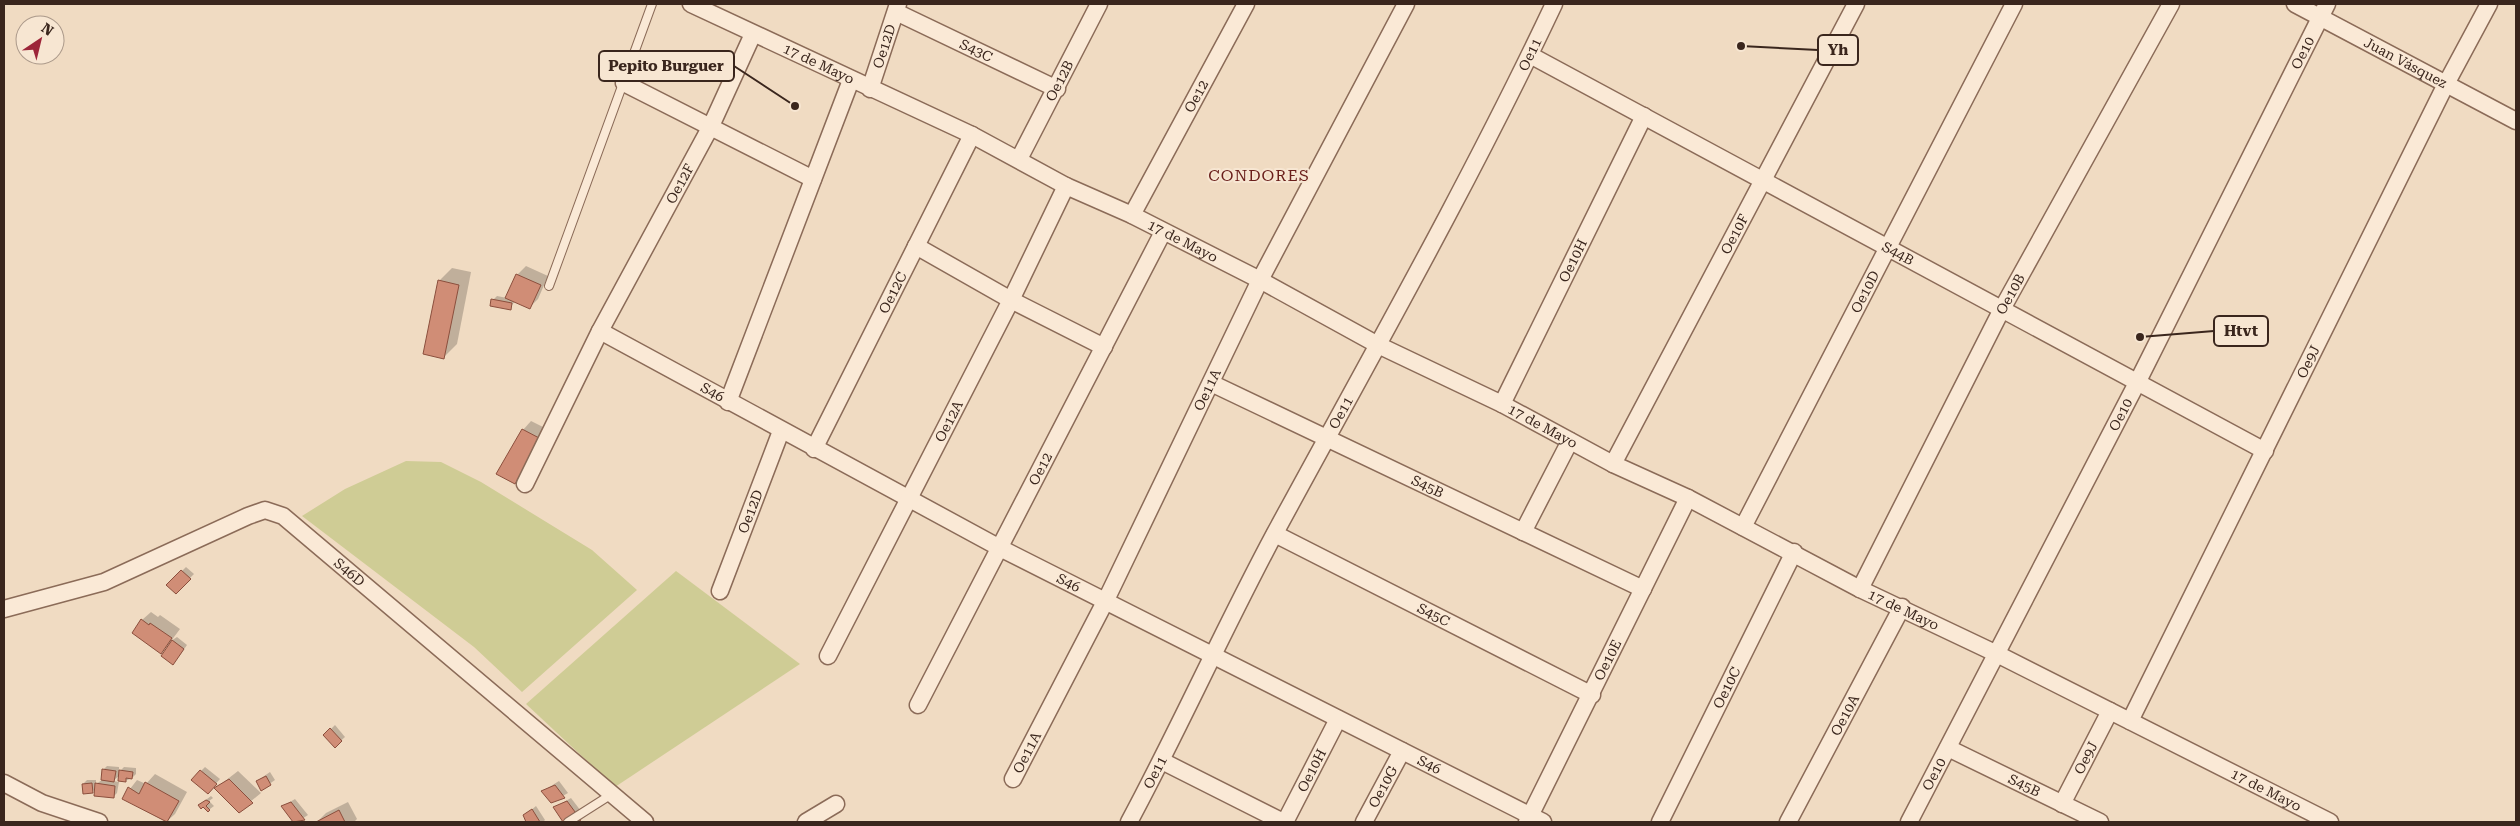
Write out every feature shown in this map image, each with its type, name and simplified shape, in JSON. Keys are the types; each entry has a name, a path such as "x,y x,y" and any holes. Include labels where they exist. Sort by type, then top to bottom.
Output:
{"street":[{"name":"17 de Mayo","path":"691,4 972,135 1066,186 1132,216 1260,280 1378,345 1502,404 1613,464 1688,498 1794,552 1860,589 1902,607 1995,653 2322,820"},
{"name":"Oe12B","path":"1019,159 1099,4"},
{"name":"Oe12","path":"1132,216 1246,4"},
{"name":"Oe11A","path":"1013,779 1106,600 1260,280 1406,4"},
{"name":"Oe11","path":"1129,822 1162,761 1212,655 1274,534 1378,345 1530,55 1554,4"},
{"name":"Oe10F","path":"1613,464 1761,180 1856,4"},
{"name":"Oe10D","path":"1743,527 2014,4"},
{"name":"Oe10B","path":"1860,589 2002,309 2171,4"},
{"name":"Juan Vásquez","path":"2295,4 2324,11 2446,84 2516,121"},
{"name":"Oe9J","path":"2130,721 2446,84 2489,4"},
{"name":"S43C","path":"897,8 1057,88"},
{"name":"Oe12D","path":"870,89 897,8"},
{"name":"Oe10","path":"1909,822 1995,653 2138,381 2324,11"},
{"name":"Oe12F","path":"525,484 600,331 711,126 753,34"},
{"name":"S44B","path":"1530,55 2265,451"},
{"path":"728,402 851,80"},
{"path":"624,83 813,179"},
{"name":"Oe10H","path":"1502,404 1644,116"},
{"name":"Oe12C","path":"814,449 972,135"},
{"name":"Oe12A","path":"828,656 1011,300 1066,186"},
{"name":"Oe12","path":"918,705 1163,232"},
{"path":"916,246 1011,300 1104,347"},
{"name":"S46","path":"600,331 814,449 1000,548 1106,600 1534,820"},
{"name":"S45B","path":"1212,383 1643,589"},
{"name":"Oe12D","path":"720,591 781,431"},
{"path":"1523,532 1570,441"},
{"name":"Oe10E","path":"1534,820 1592,695 1688,498"},
{"name":"S46D","path":"4,609 104,582 265,510 283,516 645,822"},
{"name":"S45C","path":"1274,534 1592,695"},
{"name":"Oe10C","path":"1660,822 1794,552"},
{"name":"Oe10A","path":"1788,822 1902,607"},
{"name":"Oe9J","path":"2062,804 2110,711"},
{"name":"Oe10H","path":"1284,822 1338,720"},
{"name":"S45B","path":"1948,748 2100,822"},
{"name":"Oe10G","path":"1364,822 1402,751"},
{"path":"1162,761 1284,822"},
{"path":"4,783 42,803 99,822"},
{"path":"806,822 836,804"}],"lane":[{"path":"549,286 652,4"},
{"path":"568,822 612,794"}],"shaded area":[{"path":"406,461 441,462 481,482 592,550 637,590 522,692 474,647 302,516 345,489"},
{"path":"676,571 800,664 615,787 526,704"}],"building":[{"path":"516,274 541,285 530,309 505,298"},
{"path":"438,280 459,285 444,359 423,354"},
{"path":"491,299 512,303 511,310 490,306"},
{"path":"522,429 541,439 515,484 496,474"},
{"path":"181,570 191,579 176,594 166,585"},
{"path":"141,619 172,638 161,654 132,633"},
{"path":"172,640 184,649 173,665 161,656"},
{"path":"330,728 342,741 335,748 323,735"},
{"path":"102,769 116,771 114,782 101,780"},
{"path":"119,770 133,772 132,779 126,778 126,782 118,781"},
{"path":"200,770 217,784 208,794 191,780"},
{"path":"266,776 271,785 261,791 256,781"},
{"path":"229,779 253,803 239,813 214,788"},
{"path":"145,782 179,801 167,822 122,799 128,787 139,794"},
{"path":"92,783 93,793 83,794 82,784"},
{"path":"95,783 115,786 114,798 94,796"},
{"path":"555,785 565,798 551,803 541,791"},
{"path":"206,800 210,802 206,806 210,810 208,812 203,807 201,809 198,805"},
{"path":"567,801 581,820 577,822 563,822 553,807"},
{"path":"291,802 305,820 293,822 281,806"},
{"path":"532,809 540,822 526,822 523,815"},
{"path":"339,810 345,822 316,822"}],"place":[{"name":"Yh","path":"1741,46"},
{"name":"Pepito Burguer","path":"795,106"},
{"name":"Htvt","path":"2140,337"}],"district":[{"name":"CONDORES","path":"1259,175"}]}
